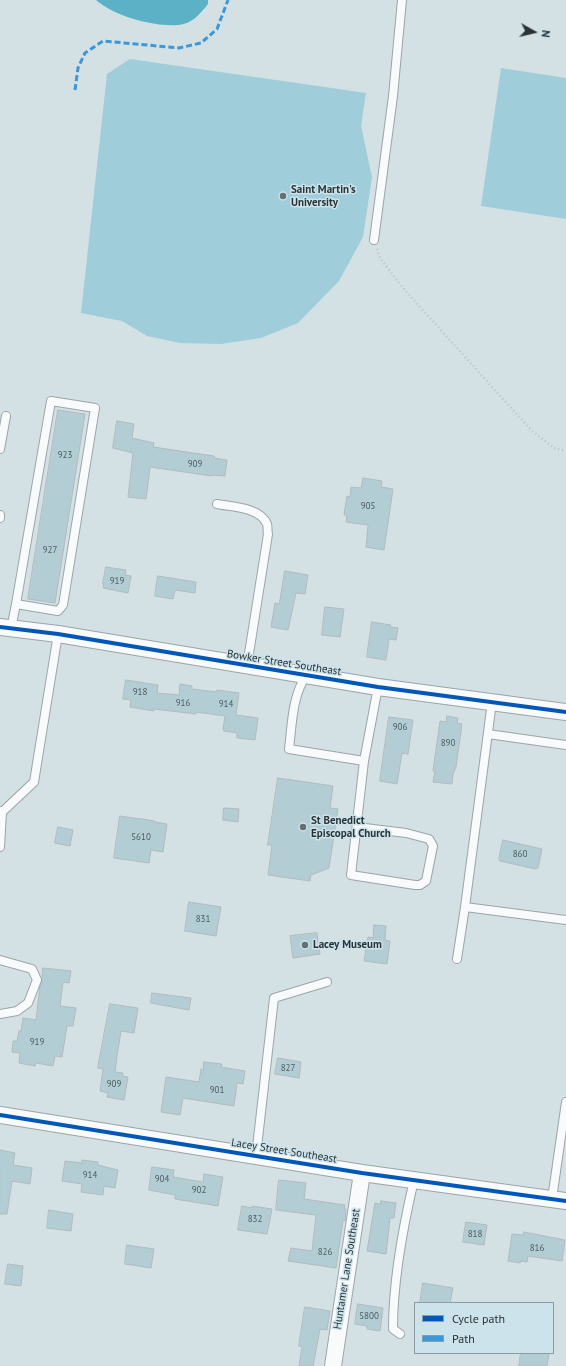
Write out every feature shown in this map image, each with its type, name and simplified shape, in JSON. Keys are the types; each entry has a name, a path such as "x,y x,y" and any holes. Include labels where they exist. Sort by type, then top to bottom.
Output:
{"street":[{"name":"Bowker Street Southeast","path":"6,628 58,634 378,687 566,712"},
{"name":"Lacey Street Southeast","path":"0,1115 362,1173 559,1200"},
{"name":"Huntamer Lane Southeast","path":"333,1366 362,1173"}],"lane":[{"path":"374,240 393,96 402,0"},
{"path":"6,628 16,604 51,401 95,408 64,606 58,611 53,611 16,604"},
{"path":"0,449 6,416"},
{"path":"217,504 246,509 259,514 267,524 268,534 247,666"},
{"path":"0,847 1,811 34,782 58,634"},
{"path":"306,676 300,685 296,696 289,749 364,761"},
{"path":"357,826 406,833 429,839 433,846 426,881 420,885 415,885 351,875 364,761 378,687"},
{"path":"457,959 492,702"},
{"path":"488,734 566,745"},
{"path":"465,907 566,920"},
{"path":"0,960 32,969 37,980 28,1003 17,1011 0,1014"},
{"path":"256,1156 274,998 327,982"},
{"path":"559,1200 566,1102"},
{"path":"400,1334 393,1329 393,1311 406,1214 414,1180"}],"path":[{"path":"374,240 380,258 402,287 531,430 554,448 566,451"}],"shaded area":[{"path":"96,0 208,0 208,4 192,21 178,25 168,25 135,19 113,11"},
{"path":"130,59 366,93 361,126 372,177 363,237 339,281 298,323 261,338 221,344 180,343 147,336 122,321 81,313 107,74"},
{"path":"501,68 566,78 566,219 481,206"}],"building":[{"path":"58,410 85,414 55,603 28,599"},
{"path":"117,421 134,424 132,438 154,443 153,447 214,456 214,458 227,460 225,476 212,476 150,467 146,499 128,497 133,453 113,448"},
{"path":"363,478 382,481 381,487 393,489 384,550 366,547 368,525 346,522 347,515 344,515 347,496 350,497 351,487 361,488"},
{"path":"106,567 126,570 125,575 131,576 128,593 103,588"},
{"path":"285,571 308,575 305,594 296,593 288,630 271,627 275,603 279,604"},
{"path":"158,576 196,582 195,593 175,590 173,599 155,596"},
{"path":"325,607 344,609 340,637 322,635"},
{"path":"372,622 391,625 390,627 398,628 396,640 389,639 386,660 367,657"},
{"path":"126,680 158,685 157,693 179,695 180,684 192,686 192,689 239,693 236,715 258,718 255,740 237,738 237,733 224,731 225,716 154,709 154,711 130,707 131,700 123,699"},
{"path":"447,716 458,718 457,723 462,724 452,784 433,782 435,771 433,771 440,721 446,722"},
{"path":"389,717 413,720 408,754 402,753 397,784 380,781"},
{"name":"St Benedict Episcopal Church","path":"278,778 333,786 330,808 338,809 329,868 311,875 310,881 268,875 272,845 268,845"},
{"path":"224,808 239,809 238,822 223,820"},
{"path":"120,816 167,824 163,852 151,850 149,863 114,858"},
{"path":"58,827 73,830 70,846 55,843"},
{"path":"503,840 542,849 538,868 535,869 500,861 499,859"},
{"path":"189,902 221,907 216,936 185,931"},
{"path":"374,925 386,926 385,940 390,941 387,964 364,961 368,937 373,938"},
{"name":"Lacey Museum","path":"317,933 320,954 293,958 290,936"},
{"path":"43,968 71,971 69,983 63,982 60,1006 76,1008 73,1026 67,1026 62,1057 55,1056 53,1066 36,1063 35,1066 19,1063 20,1053 12,1052 13,1041 17,1041 19,1031 21,1031 23,1018 36,1020"},
{"path":"152,993 191,998 189,1010 151,1003"},
{"path":"110,1004 138,1008 134,1033 121,1031 117,1056 115,1072 123,1073 122,1076 128,1077 124,1100 107,1097 108,1093 100,1091 103,1069 98,1068"},
{"path":"278,1058 301,1062 299,1078 275,1074"},
{"path":"204,1062 222,1064 221,1067 245,1071 243,1084 237,1083 234,1106 183,1098 180,1115 161,1112 166,1077 199,1082 201,1069 203,1070"},
{"path":"0,1150 15,1153 13,1165 32,1168 30,1184 12,1181 7,1214 0,1214"},
{"path":"82,1160 98,1162 98,1165 118,1170 115,1188 104,1186 103,1195 81,1192 82,1184 62,1181 65,1161 82,1163"},
{"path":"152,1167 174,1170 173,1177 203,1182 204,1174 223,1177 218,1206 175,1199 175,1195 149,1190"},
{"path":"279,1180 306,1183 304,1199 345,1205 345,1221 343,1220 336,1268 288,1261 291,1248 312,1251 316,1215 276,1210"},
{"path":"381,1201 396,1203 394,1218 390,1218 386,1254 367,1251 375,1203 380,1204"},
{"path":"242,1206 272,1209 267,1234 238,1230"},
{"path":"49,1210 73,1214 71,1231 47,1228"},
{"path":"466,1222 487,1225 484,1245 463,1242"},
{"path":"524,1232 565,1240 562,1261 528,1256 527,1262 521,1261 520,1263 508,1261 512,1234 523,1235"},
{"path":"127,1245 154,1249 151,1268 125,1264"},
{"path":"8,1264 23,1266 21,1286 5,1284"},
{"path":"423,1283 453,1288 450,1302 420,1302"},
{"path":"358,1304 383,1308 380,1331 367,1329 367,1326 355,1324"},
{"path":"305,1307 330,1311 327,1330 320,1329 313,1366 299,1366 302,1347 299,1346"},
{"path":"521,1354 549,1354 547,1366 519,1366"}],"marked path":[{"path":"75,90 78,68 85,53 103,41 179,48 201,43 217,29 228,0"}],"cycle path":[{"path":"0,627 58,634 378,687 566,712"},
{"path":"0,1115 362,1173 566,1201"}],"place":[{"name":"Saint Martin's University","path":"283,196"},
{"name":"St Benedict Episcopal Church","path":"303,827"},
{"name":"Lacey Museum","path":"305,945"}]}
